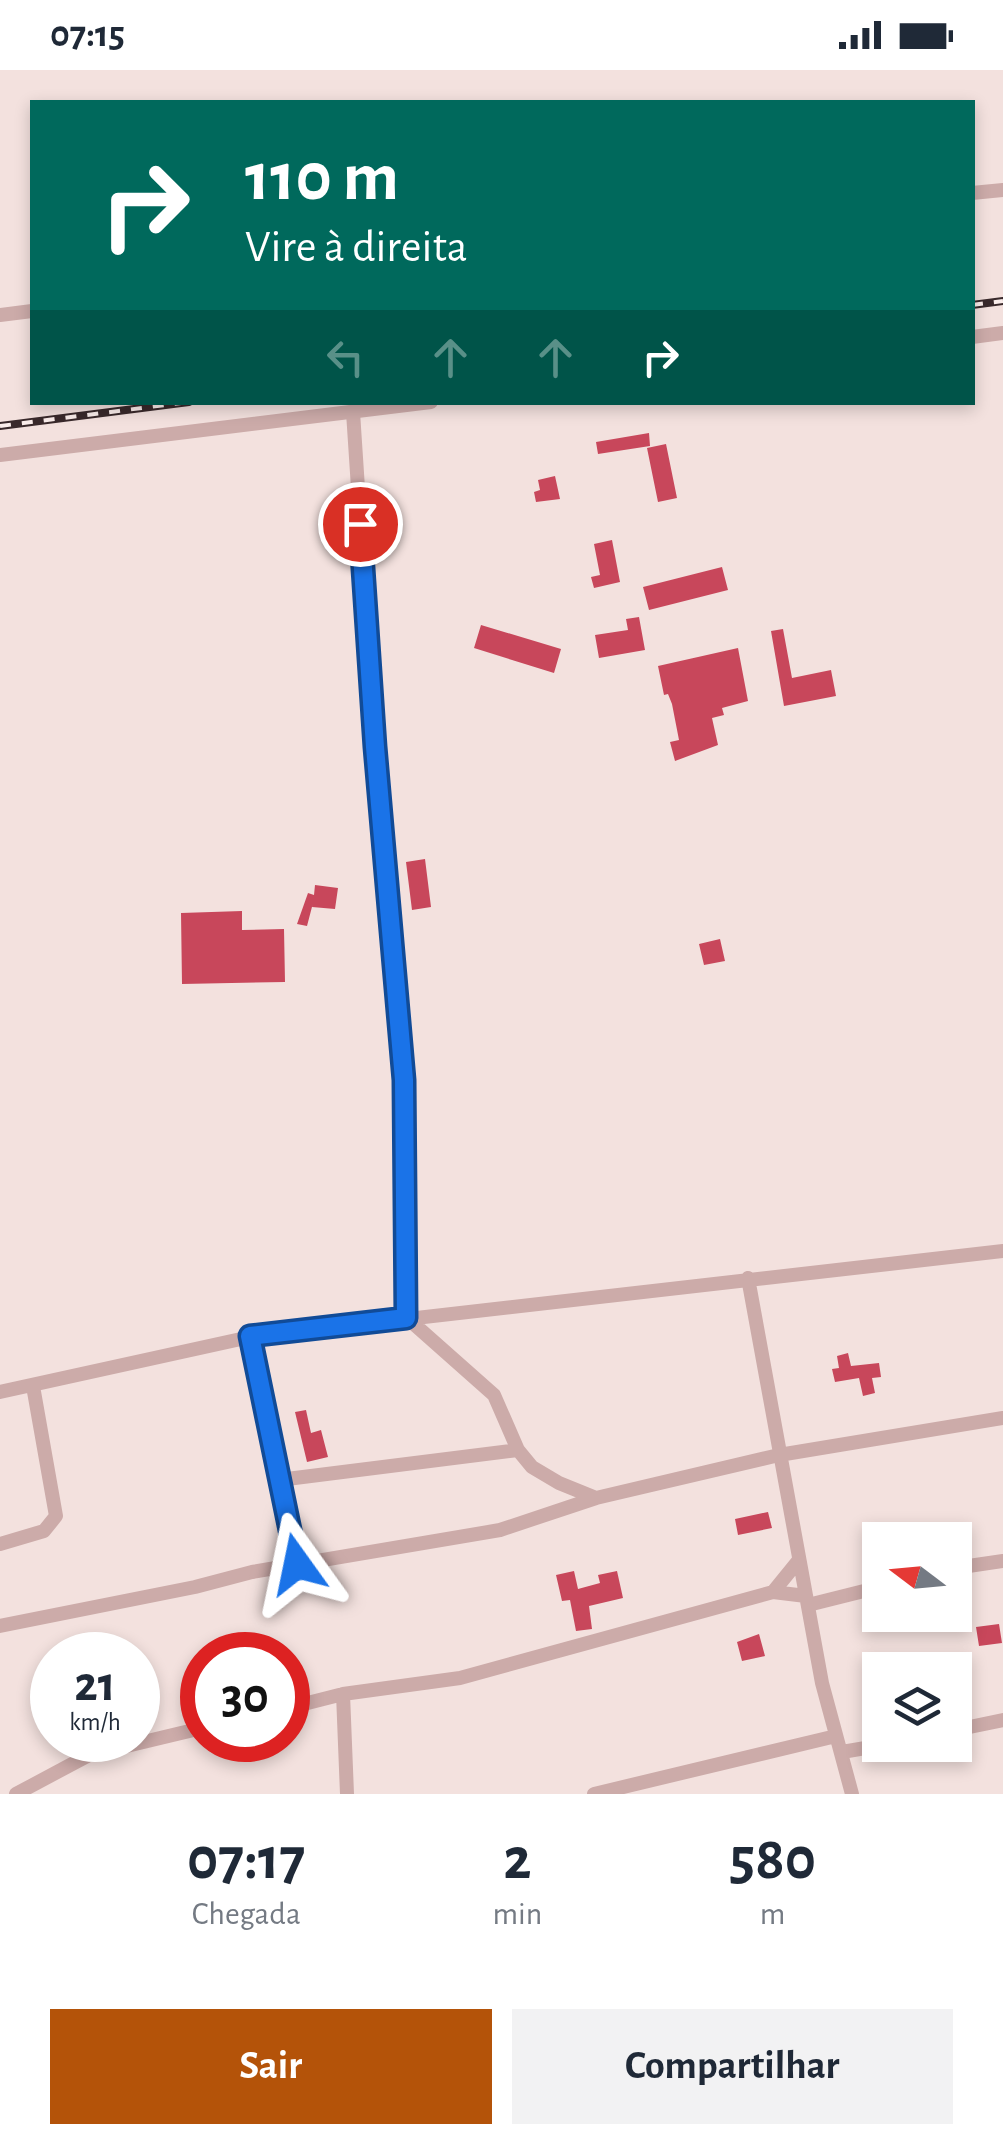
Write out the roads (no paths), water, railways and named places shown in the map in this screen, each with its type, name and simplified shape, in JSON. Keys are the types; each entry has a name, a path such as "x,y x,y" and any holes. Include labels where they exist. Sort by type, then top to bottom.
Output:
{"street":[{"path":"975,194 1003,190"},
{"path":"0,315 30,310"},
{"path":"975,337 1003,333"},
{"path":"0,456 408,405"},
{"path":"353,412 375,747 404,1080 406,1318 494,1395 518,1450 532,1467 559,1484 596,1498"},
{"path":"0,1392 250,1336 606,1299 748,1278 1003,1251"},
{"path":"748,1278 807,1600 852,1794"},
{"path":"250,1336 297,1564"},
{"path":"0,1544 44,1532 56,1516 33,1386"},
{"path":"0,1626 297,1564 500,1530 596,1498 779,1454 1003,1418"},
{"path":"279,1480 518,1450"},
{"path":"773,1592 799,1560"},
{"path":"972,1565 1003,1560"},
{"path":"310,1702 460,1678 773,1592 807,1600 862,1590"},
{"path":"343,1694 347,1794"},
{"path":"972,1726 1003,1720"},
{"path":"16,1794 89,1755 180,1733"},
{"path":"594,1794 836,1736"},
{"path":"842,1752 862,1749"}],"railway":[{"path":"975,305 1003,301"},
{"path":"0,426 165,405"}]}
